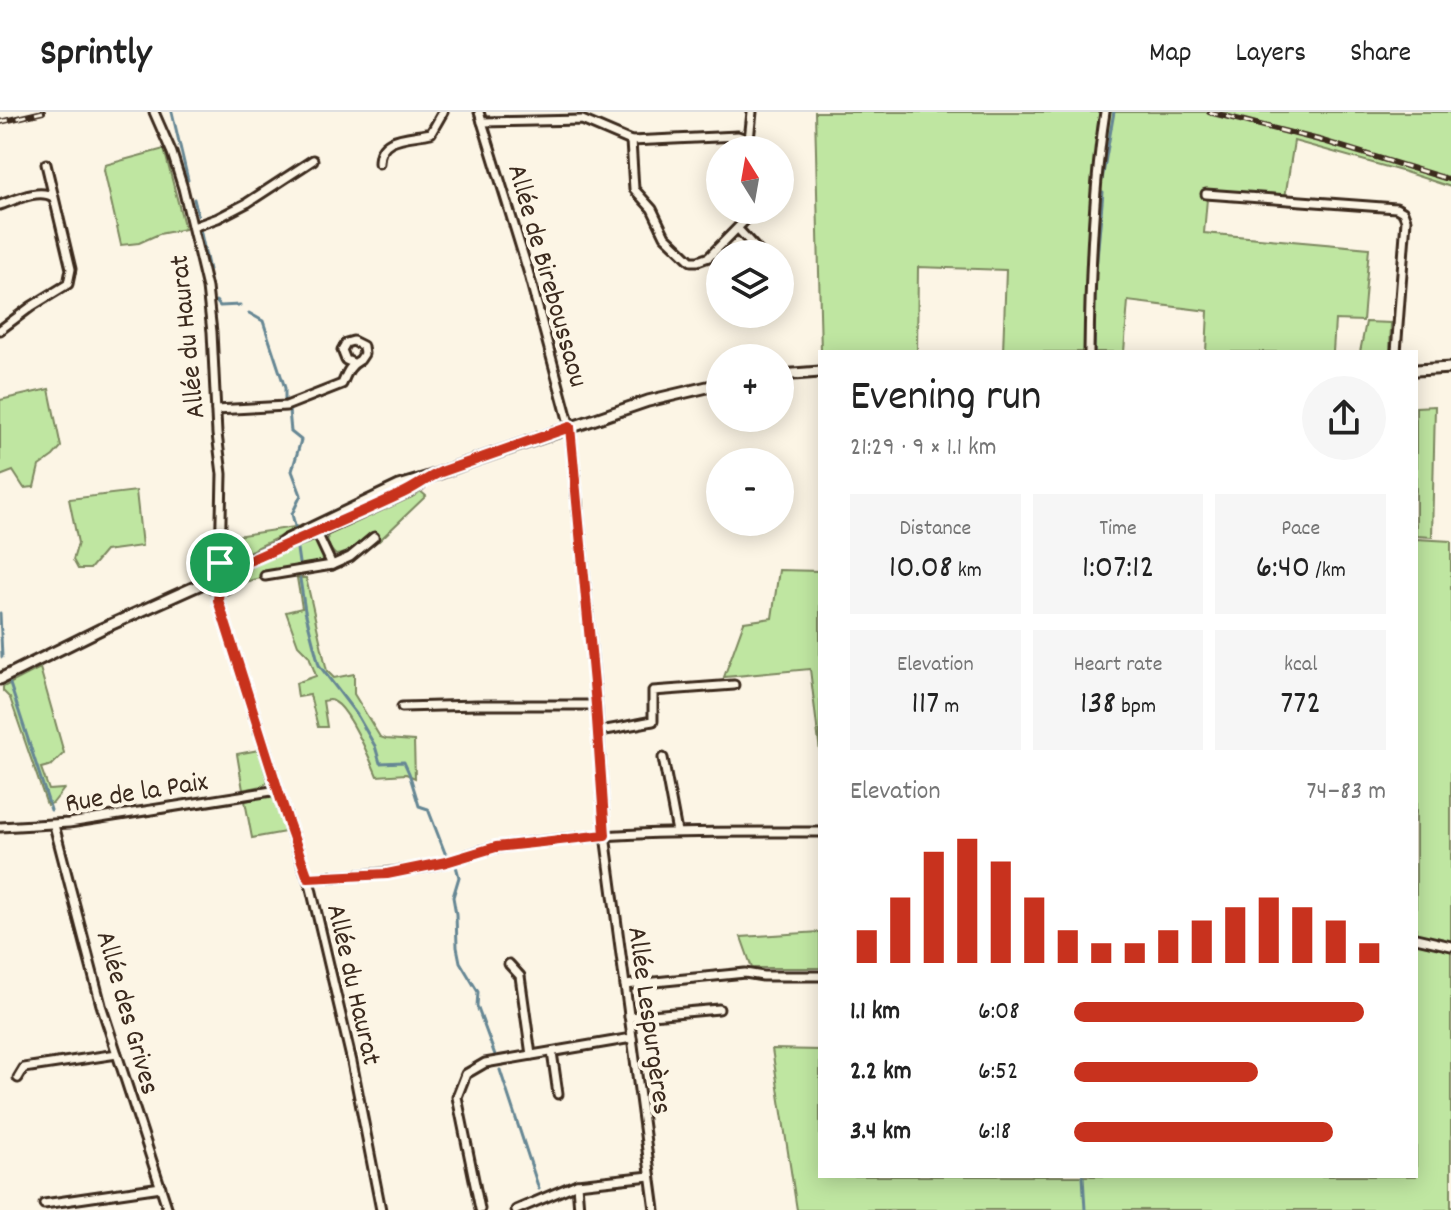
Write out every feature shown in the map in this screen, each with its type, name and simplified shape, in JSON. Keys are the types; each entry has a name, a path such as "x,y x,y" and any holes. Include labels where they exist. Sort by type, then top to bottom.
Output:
{"main road":[{"path":"1418,370 1451,368"},
{"path":"794,374 818,372"},
{"path":"231,569 409,491 429,477 648,401 706,387"},
{"path":"220,563 231,569 233,577 230,584 219,589 212,587 207,577 212,565 220,563"},
{"path":"0,679 208,581"}],"street":[{"name":"Allée du Haurat","path":"154,112 180,176 208,296 222,474 220,563"},
{"path":"379,163 383,146 431,133 443,112"},
{"name":"Allée de Bireboussaou","path":"479,112 529,275 570,427 605,835"},
{"path":"749,136 752,112"},
{"path":"1089,350 1096,186 1105,112"},
{"path":"482,122 582,120 631,141 706,137"},
{"path":"631,141 634,189 652,209 665,236 686,258 691,261 706,259 742,224"},
{"path":"193,227 247,203 313,160"},
{"path":"0,330 68,284 71,269 46,164"},
{"path":"0,205 40,193 53,197"},
{"path":"1206,194 1396,208 1403,212 1406,220 1396,350"},
{"path":"738,229 748,240"},
{"path":"216,410 286,406 342,384 353,363"},
{"path":"316,530 332,565"},
{"path":"265,576 332,565 350,557 374,537"},
{"name":"Allée du Haurat","path":"219,589 218,600 308,878 346,1031 381,1210"},
{"path":"598,731 624,729 631,724 653,721 653,691 734,685"},
{"path":"402,707 596,705"},
{"path":"663,758 677,832"},
{"name":"Rue de la Paix","path":"0,827 54,825 278,790"},
{"name":"Allée des Grives","path":"54,825 101,1005 168,1210"},
{"path":"308,878 387,874 446,862 496,847 605,835 818,832"},
{"name":"Allée Lespurgères","path":"605,835 655,1210"},
{"path":"1418,938 1451,946"},
{"path":"509,964 520,976 531,1055"},
{"path":"625,985 745,973 818,976"},
{"path":"629,1017 719,1009"},
{"path":"481,1210 457,1097 466,1074 485,1063 632,1038"},
{"path":"552,1052 558,1094"},
{"path":"18,1078 24,1068 117,1054"},
{"path":"516,1210 577,1184 650,1176"},
{"path":"577,1184 579,1210"},
{"path":"44,1204 161,1187"}],"green space":[{"path":"815,112 1451,112 1451,187 1294,141 1284,204 1207,199 1204,233 1369,248 1363,321 1335,320 1333,350 1206,350 1208,311 1128,301 1124,350 1003,350 1006,270 918,267 917,350 821,350"},
{"path":"164,149 185,229 159,234 139,243 121,245 105,165"},
{"path":"1366,322 1391,323 1390,350 1360,350"},
{"path":"49,389 61,447 39,466 34,487 24,488 13,471 0,476 0,400"},
{"path":"1435,406 1432,537 1418,536 1418,407"},
{"path":"418,489 426,496 379,541 371,533 346,553 336,555 332,550 328,531"},
{"path":"136,491 142,546 105,551 90,569 78,569 73,560 78,543 69,499"},
{"path":"301,526 244,554 230,555 229,537"},
{"path":"311,539 316,540 323,561 265,572 260,578 241,583 247,571 260,560"},
{"path":"1418,539 1451,541 1451,1210 797,1210 772,1049 818,1050 818,1178 1418,1178"},
{"path":"779,570 818,571 818,735 810,669 724,677 744,622 772,618"},
{"path":"297,578 306,578 327,671 334,678 354,674 354,694 380,737 414,741 415,778 406,774 377,776 359,736 341,707 332,700 323,701 327,727 318,727 310,695 298,697 296,683 316,676 309,656 298,645 286,612 302,608"},
{"path":"40,668 64,753 52,765 41,768 49,790 64,789 53,803 47,805 10,698 3,691 3,687"},
{"path":"259,750 268,782 243,790 237,754"},
{"path":"267,796 274,799 285,832 252,838 245,801"},
{"path":"818,932 818,968 752,968 741,937"}],"waterway":[{"name":"Allée du Haurat","path":"172,112 188,180"},
{"path":"1102,180 1114,112"},
{"path":"1094,350 1095,281 1103,192"},
{"path":"194,199 198,215"},
{"path":"200,229 209,270"},
{"path":"216,301 220,306 240,305"},
{"path":"249,313 263,321 285,388 285,401"},
{"path":"289,410 291,432 301,440 292,471 301,495 292,514 296,530"},
{"path":"297,549 299,563"},
{"path":"300,579 319,665 357,715 375,746 380,763 404,762 419,806 428,809 445,853 456,866 459,877 453,897 460,962 478,992 477,1006 495,1055"},
{"path":"0,613 2,657"},
{"path":"10,684 51,810"},
{"path":"500,1070 539,1189"},
{"path":"1083,1178 1085,1210"}],"railway":[{"path":"0,122 43,112"},
{"path":"1209,112 1323,141 1451,180"}],"route":[{"path":"570,427 605,835 496,847 446,862 387,874 308,878 218,600 219,589 212,587 208,581 209,569 220,563 231,569 409,491 429,477 570,427"}]}
